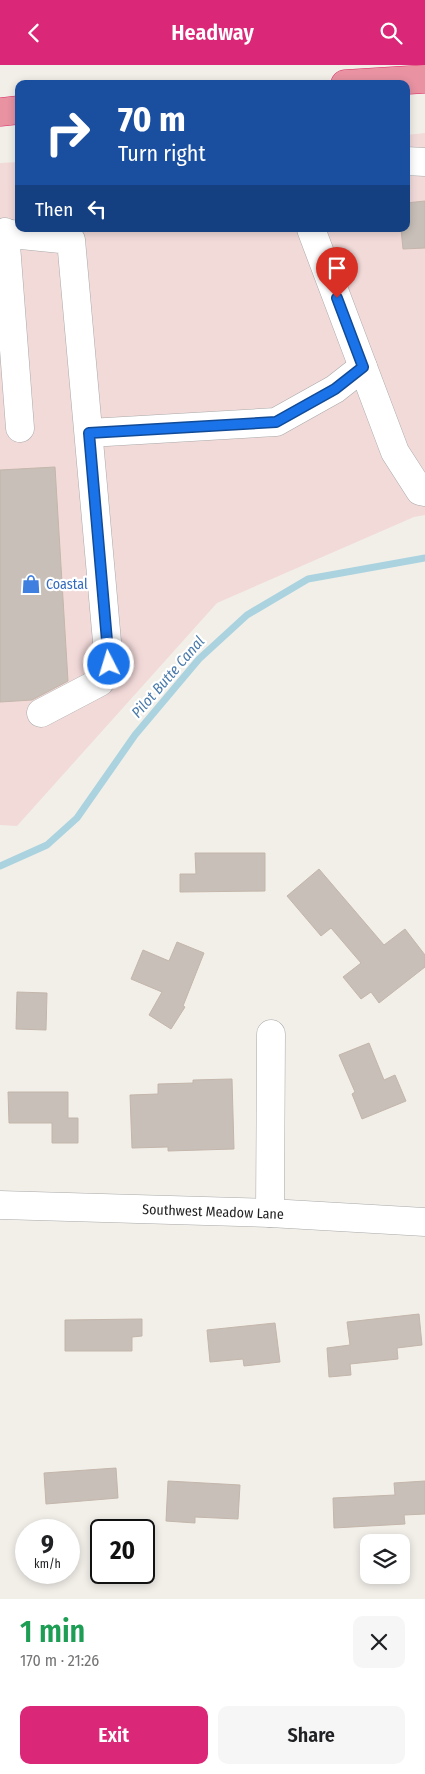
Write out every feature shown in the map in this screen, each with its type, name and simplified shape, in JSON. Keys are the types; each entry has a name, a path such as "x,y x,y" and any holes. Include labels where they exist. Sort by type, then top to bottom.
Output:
{"highway":[{"path":"409,80 425,79"},
{"path":"0,112 15,110"}],"street":[{"path":"410,161 425,162"},
{"path":"311,232 395,452 423,492"},
{"path":"20,428 3,233 71,239 109,664 100,683 42,713"},
{"path":"89,433 276,422 335,389 363,367"},
{"path":"270,1213 271,1034"},
{"name":"Southwest Meadow Lane","path":"0,1205 270,1213 425,1222"}],"shaded area":[{"path":"425,133 425,515 414,517 217,603 17,826 0,825 0,163 15,162 15,232 410,232 410,135"}],"building":[{"path":"425,201 425,248 403,249 401,232 410,232 410,203"},
{"name":"Coastal","path":"55,467 68,681 32,700 0,702 0,470"},
{"path":"195,853 265,853 265,891 180,892 180,874 196,874"},
{"path":"319,869 384,945 405,929 425,955 425,967 379,1003 371,992 361,999 343,977 361,963 331,928 321,936 287,896"},
{"path":"177,942 204,953 183,1006 185,1007 171,1029 149,1015 162,992 131,979 143,950 169,961"},
{"path":"17,992 47,993 46,1030 16,1029"},
{"path":"369,1043 384,1080 395,1075 406,1101 362,1119 352,1094 355,1092 339,1055"},
{"path":"232,1079 234,1149 168,1151 168,1147 132,1148 130,1095 158,1094 158,1084 193,1083 193,1080"},
{"path":"8,1092 68,1092 68,1118 78,1118 78,1143 52,1143 52,1123 9,1123"},
{"path":"419,1314 422,1345 397,1348 398,1359 350,1364 351,1375 329,1377 327,1348 350,1345 347,1322"},
{"path":"142,1319 142,1336 132,1337 132,1351 65,1351 65,1320"},
{"path":"275,1323 280,1362 244,1366 243,1359 210,1362 207,1330"},
{"path":"116,1468 118,1498 46,1504 44,1473"},
{"path":"168,1481 240,1485 238,1519 195,1517 195,1523 166,1521"},
{"path":"425,1481 425,1514 404,1515 405,1524 334,1528 333,1498 395,1495 394,1483"}],"waterway":[{"name":"Pilot Butte Canal","path":"0,866 47,845 77,818 135,735 199,659 247,615 308,579 425,558"}],"place":[{"name":"Coastal","path":"31,584"}],"route":[{"path":"109,664 89,433 276,422 335,389 363,367 337,298"}]}
